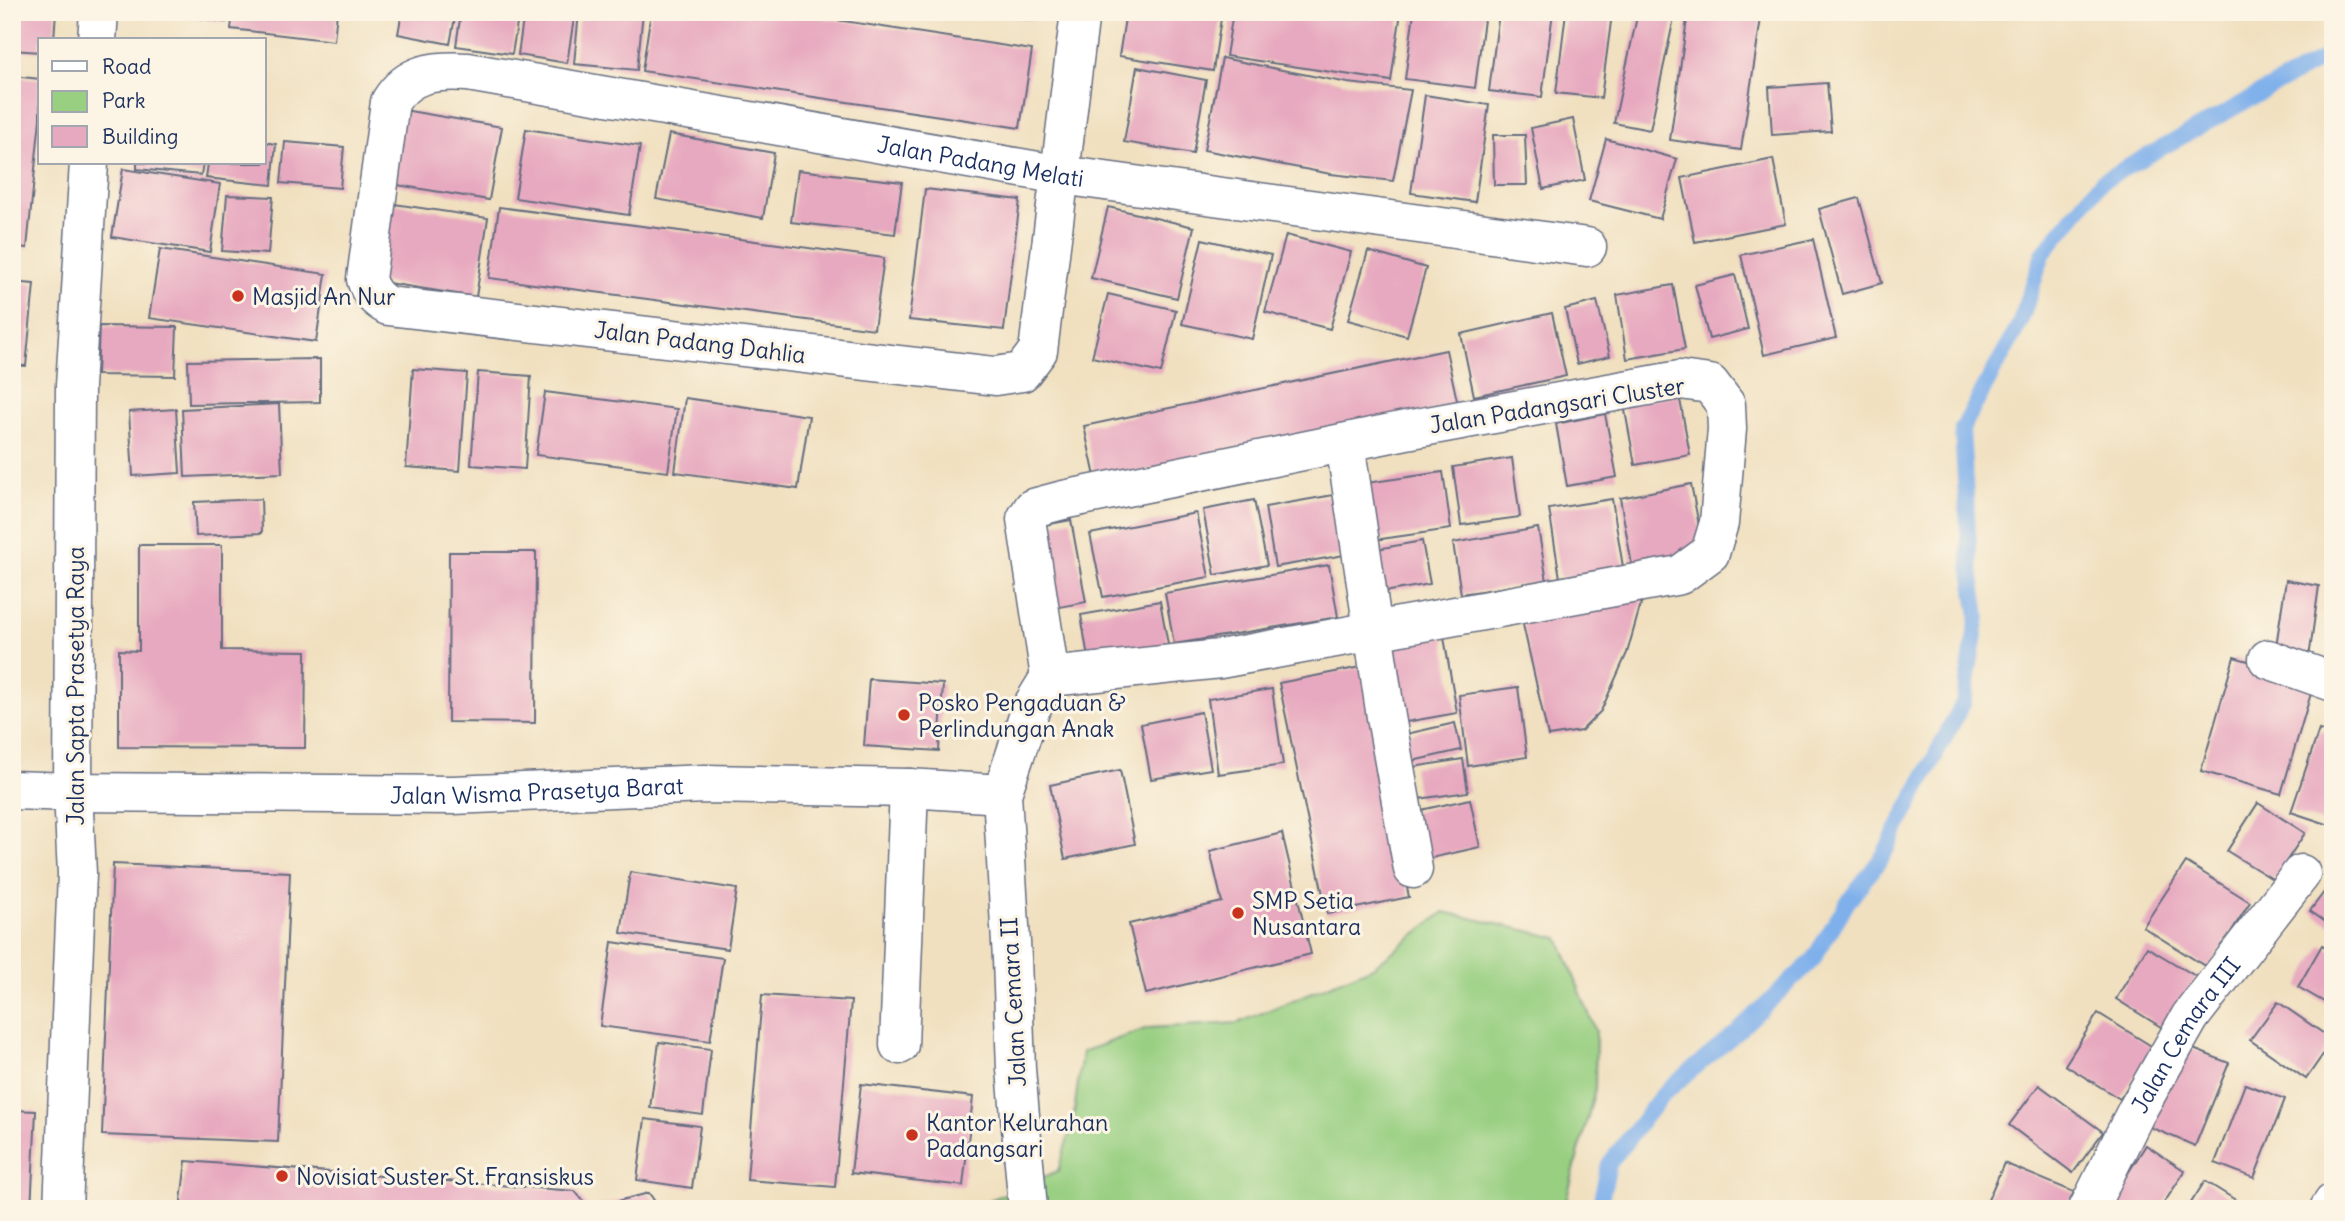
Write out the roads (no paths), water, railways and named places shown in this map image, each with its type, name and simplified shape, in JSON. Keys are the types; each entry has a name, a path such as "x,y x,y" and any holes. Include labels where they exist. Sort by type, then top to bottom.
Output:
{"street":[{"path":"97,38 99,12"},
{"name":"Jalan Padang Dahlia","path":"390,102 366,279 375,298 388,306 995,376 1022,372 1038,351 1080,12"},
{"name":"Jalan Padang Melati","path":"390,102 396,91 426,72 468,72 1061,175 1587,247"},
{"name":"Jalan Sapta Prasetya Raya","path":"64,1209 77,874 73,792 75,386 89,164"},
{"name":"Jalan Padangsari Cluster","path":"1680,380 1710,384 1726,405 1727,429 1719,523 1710,553 1680,575 1374,631 1220,659 1050,677 1026,519 1033,508 1063,500 1345,443 1680,380"},
{"path":"1345,443 1386,718 1413,869"},
{"path":"2268,659 2333,682"},
{"path":"1002,794 1031,708 1050,677"},
{"name":"Jalan Wisma Prasetya Barat","path":"12,790 453,795 705,784 909,788 1002,794"},
{"path":"900,1045 909,788"},
{"name":"Jalan Cemara II","path":"1002,794 1016,1069 1028,1209"},
{"name":"Jalan Cemara III","path":"2088,1209 2136,1112 2190,1017 2301,874"},
{"path":"2329,1209 2333,1203"}],"waterway":[{"path":"1599,1209 1609,1164 1662,1095 1736,1033 1812,961 1849,900 1883,856 1964,701 1978,616 1970,564 1962,429 2020,323 2043,254 2102,181 2333,53"}],"place":[{"name":"Masjid An Nur","path":"238,296"},
{"name":"Posko Pengaduan & Perlindungan Anak","path":"904,715"},
{"name":"SMP Setia Nusantara","path":"1238,913"},
{"name":"Kantor Kelurahan Padangsari","path":"912,1135"},
{"name":"Novisiat Suster St. Fransiskus","path":"282,1176"}]}
